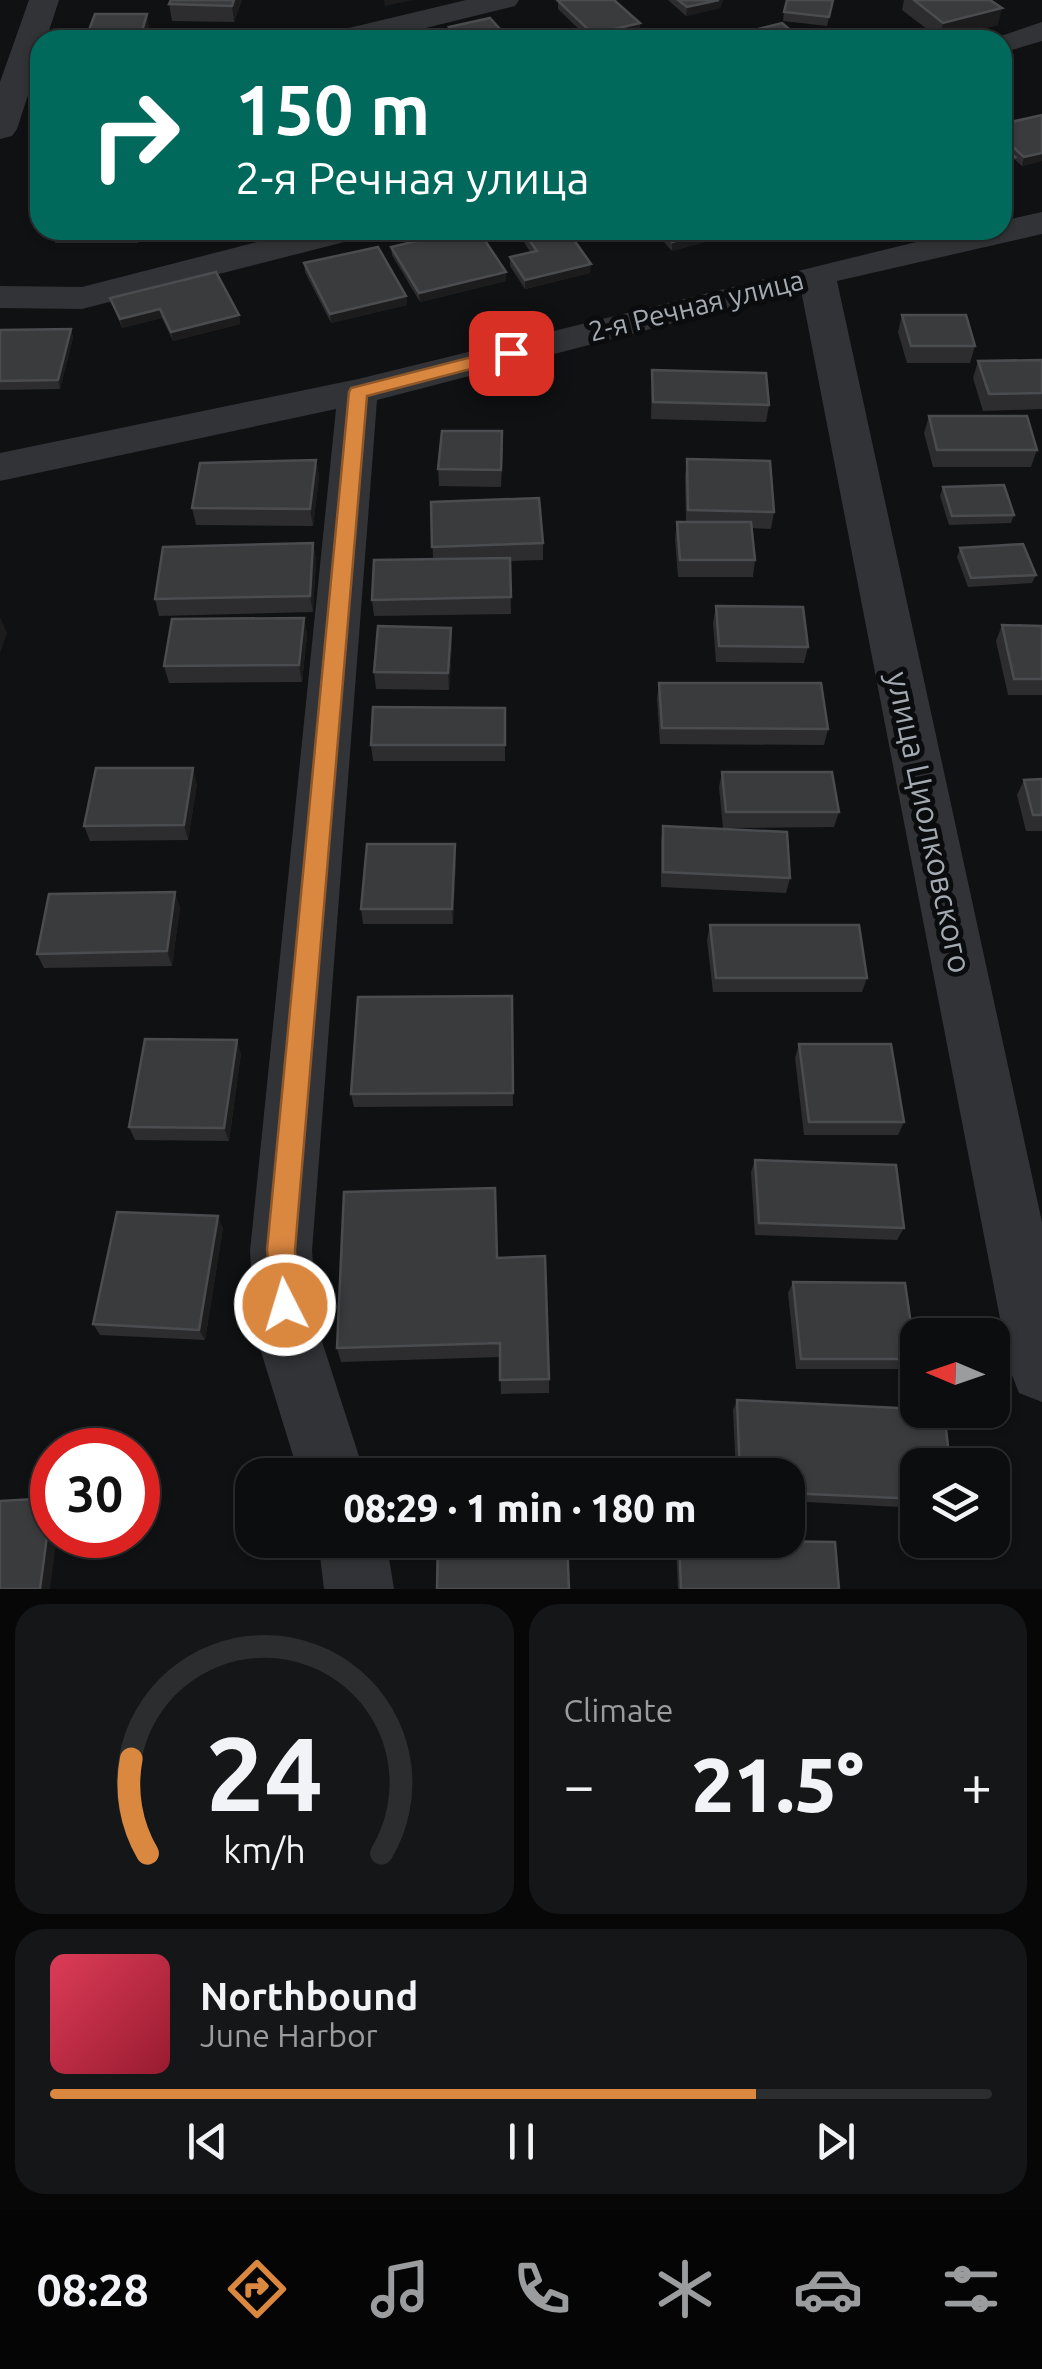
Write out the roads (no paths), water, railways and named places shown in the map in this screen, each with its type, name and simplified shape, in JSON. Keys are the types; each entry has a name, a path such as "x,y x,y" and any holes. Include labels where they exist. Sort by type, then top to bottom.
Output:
{"street":[{"path":"38,30 44,0"},
{"path":"381,30 504,0"},
{"path":"1012,41 1042,31"},
{"path":"0,128 30,70"},
{"name":"2-я Речная улица","path":"1012,230 1042,223"},
{"path":"0,297 82,298 308,240"},
{"name":"2-я Речная улица","path":"0,467 358,392 817,274 967,240"},
{"name":"улица Циолковского","path":"817,274 1042,1370"},
{"path":"327,1458 287,1332 281,1250 358,392"},
{"path":"355,1558 359,1589"}]}
